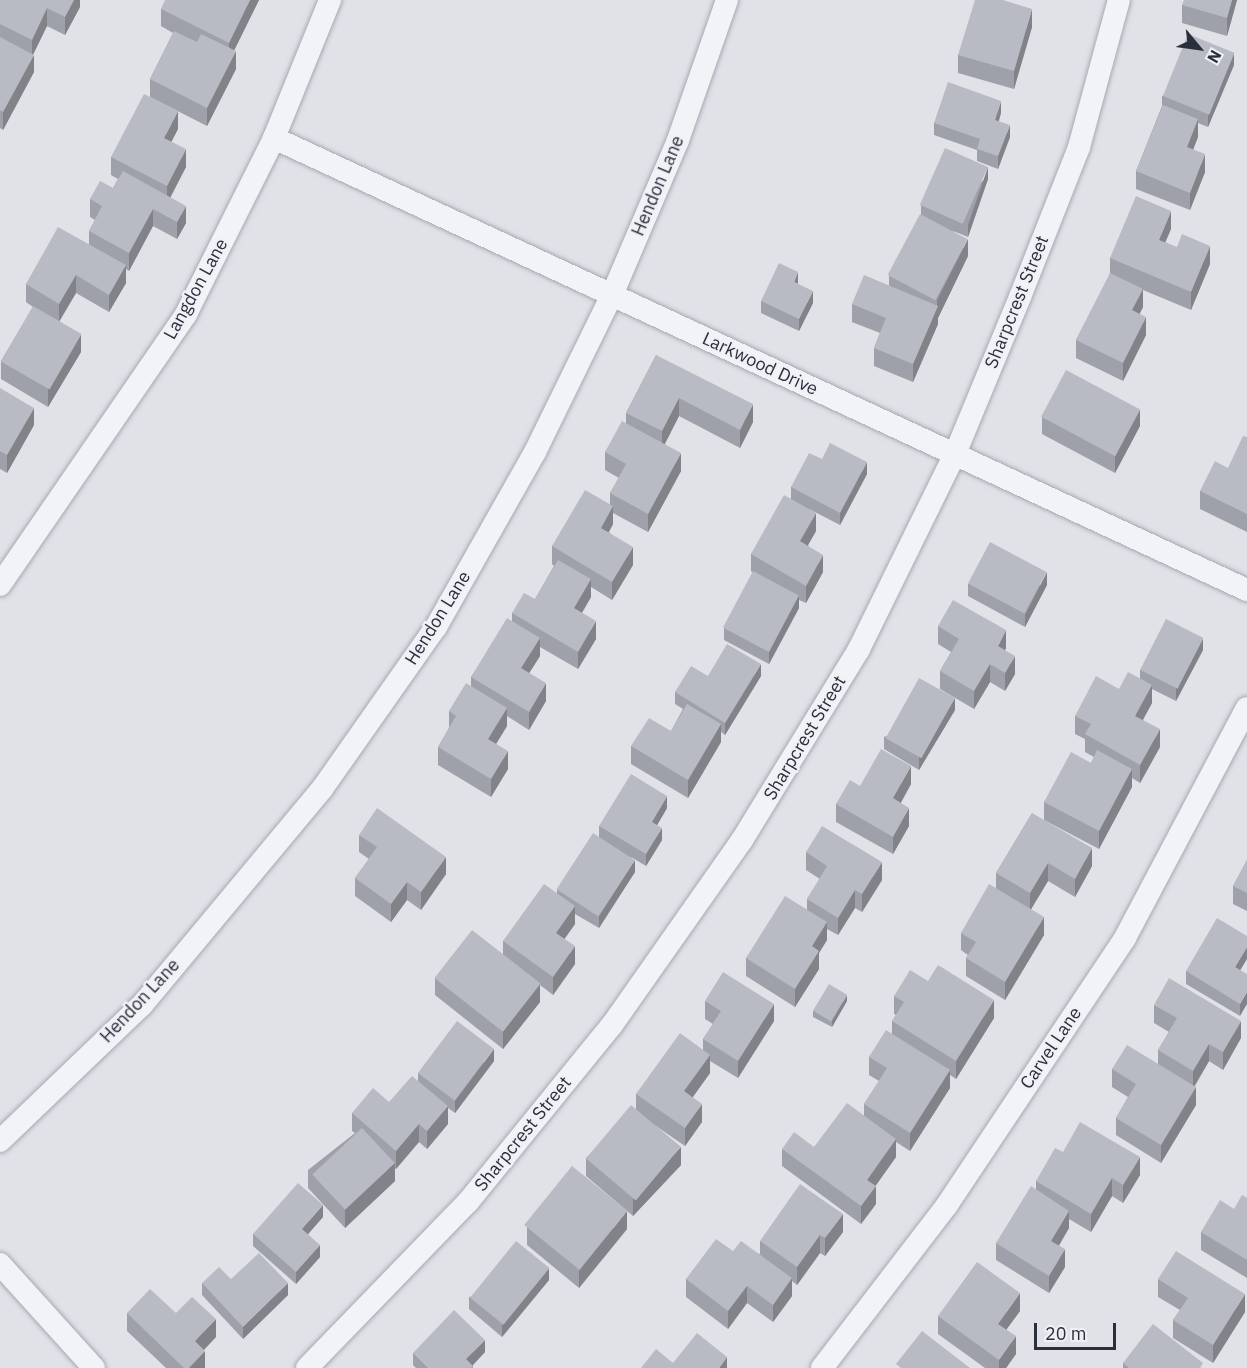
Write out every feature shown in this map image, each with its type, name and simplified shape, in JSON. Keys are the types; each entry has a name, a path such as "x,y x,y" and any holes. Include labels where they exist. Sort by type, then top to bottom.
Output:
{"street":[{"name":"Langdon Lane","path":"0,585 186,314 274,138 330,0"},
{"name":"Hendon Lane","path":"0,1141 142,1005 322,789 436,627 535,452 612,295 678,140 727,0"},
{"name":"Sharpcrest Street","path":"307,1368 468,1202 612,1025 742,840 859,649 955,454 1079,147 1119,0"},
{"name":"Larkwood Drive","path":"274,138 1247,590"},
{"name":"Carvel Lane","path":"822,1368 947,1205 1125,938 1247,708"},
{"path":"0,1264 94,1368"}],"building":[{"path":"0,0 74,0 65,17 47,8 32,40 0,24"},
{"path":"165,0 250,0 229,43 161,9"},
{"path":"975,0 1003,0 1032,9 1014,71 958,55"},
{"path":"1184,0 1232,0 1227,18 1182,5"},
{"path":"174,31 197,42 201,34 236,51 207,108 150,79"},
{"path":"1188,34 1234,53 1209,115 1163,96"},
{"path":"0,37 34,55 3,112 0,110"},
{"path":"948,82 1001,101 995,120 1010,125 998,156 977,149 980,139 934,123"},
{"path":"144,94 178,111 164,138 186,149 167,186 111,157"},
{"path":"1163,105 1198,119 1187,147 1205,154 1190,193 1136,171"},
{"path":"945,148 988,167 963,224 920,205"},
{"path":"123,171 186,206 177,222 153,209 129,253 89,231 102,206 90,199 100,181 113,188"},
{"path":"1136,196 1171,211 1159,240 1177,247 1182,234 1210,246 1191,292 1110,258"},
{"path":"920,214 968,239 935,300 888,275"},
{"path":"58,227 126,265 109,295 76,275 59,304 26,284"},
{"path":"779,263 798,272 794,282 813,291 799,319 761,301"},
{"path":"1110,273 1143,289 1132,310 1146,317 1123,363 1076,340"},
{"path":"864,275 938,306 913,364 874,348 886,318 852,304"},
{"path":"33,306 81,334 49,389 1,361"},
{"path":"656,355 753,404 740,430 679,398 662,431 626,413"},
{"path":"1066,370 1140,409 1115,456 1041,417"},
{"path":"0,388 34,408 7,455 0,451"},
{"path":"622,421 681,453 648,514 610,493 626,464 605,452"},
{"path":"1243,436 1247,437 1247,514 1200,491 1215,461 1228,468"},
{"path":"830,443 867,462 840,513 791,487 809,453 822,459"},
{"path":"585,490 613,506 601,528 633,547 612,582 552,546"},
{"path":"784,495 816,513 800,541 823,555 806,586 751,554"},
{"path":"990,542 1047,572 1024,614 968,583"},
{"path":"558,560 591,579 574,608 596,621 578,652 512,613 524,593 535,599"},
{"path":"753,571 799,595 769,652 723,628"},
{"path":"953,600 1006,630 998,646 1015,656 1005,673 990,664 974,691 940,671 959,639 938,626"},
{"path":"507,618 540,638 521,668 546,683 529,712 471,677"},
{"path":"1166,619 1203,638 1178,689 1140,670"},
{"path":"727,644 761,664 725,723 675,692 691,666 708,676"},
{"path":"1128,672 1152,685 1135,716 1160,729 1140,765 1085,734 1091,724 1075,716 1096,676 1119,689"},
{"path":"919,678 955,698 921,758 886,738"},
{"path":"466,683 507,708 488,739 508,751 491,779 438,747 456,716 449,711"},
{"path":"687,704 721,724 688,780 631,746 649,718 671,731"},
{"path":"881,749 911,766 893,798 909,808 893,837 836,804 850,780 860,786"},
{"path":"1097,750 1132,769 1099,831 1044,802 1071,752 1091,763"},
{"path":"631,774 667,796 652,822 662,828 646,854 599,826"},
{"path":"377,808 446,857 421,892 407,882 391,904 355,878 377,847 359,835"},
{"path":"1032,813 1092,848 1075,879 1048,863 1030,893 996,873"},
{"path":"822,826 882,862 862,894 855,890 838,918 807,899 827,866 806,852"},
{"path":"593,833 635,860 598,916 557,889"},
{"path":"1247,860 1247,893 1233,886"},
{"path":"544,884 575,906 556,933 575,946 553,977 503,941"},
{"path":"989,884 1044,917 1005,982 966,958 976,942 961,933"},
{"path":"785,896 827,922 812,946 819,951 795,989 746,958"},
{"path":"1217,918 1247,936 1247,947 1235,967 1247,974 1247,992 1240,1004 1186,971"},
{"path":"472,930 541,984 503,1032 434,978"},
{"path":"938,965 994,1000 956,1061 892,1021 904,1002 894,996 910,970 928,981"},
{"path":"723,972 774,1004 738,1061 703,1039 721,1011 705,1001"},
{"path":"1169,978 1241,1021 1223,1052 1209,1044 1193,1071 1158,1050 1177,1018 1154,1005"},
{"path":"829,984 847,995 831,1021 813,1011"},
{"path":"457,1021 494,1049 455,1101 418,1073"},
{"path":"886,1030 950,1070 910,1133 864,1104 887,1068 869,1057"},
{"path":"680,1033 710,1055 684,1091 702,1104 685,1128 636,1094"},
{"path":"1127,1045 1196,1087 1161,1145 1116,1118 1136,1084 1112,1069"},
{"path":"412,1076 448,1106 427,1131 419,1124 396,1151 352,1113 373,1088 389,1102"},
{"path":"847,1103 896,1139 867,1180 876,1186 861,1206 782,1149 794,1132 814,1147"},
{"path":"631,1105 681,1147 636,1200 586,1159"},
{"path":"1080,1122 1140,1157 1123,1185 1112,1178 1091,1214 1036,1181 1055,1148 1063,1152"},
{"path":"362,1128 395,1163 345,1209 312,1174"},
{"path":"572,1166 627,1211 579,1270 524,1225"},
{"path":"298,1183 323,1205 302,1229 320,1245 296,1272 253,1234"},
{"path":"800,1184 843,1214 825,1238 820,1235 797,1267 760,1241"},
{"path":"1031,1186 1069,1211 1051,1241 1065,1249 1049,1276 996,1243"},
{"path":"1242,1195 1247,1198 1247,1260 1201,1232 1220,1200 1234,1209"},
{"path":"716,1239 733,1251 741,1241 792,1278 773,1305 747,1286 728,1311 686,1279"},
{"path":"516,1241 549,1268 503,1325 470,1298"},
{"path":"1176,1251 1245,1294 1213,1345 1173,1320 1188,1298 1158,1279"},
{"path":"259,1253 288,1283 243,1327 202,1283 219,1267 231,1279"},
{"path":"977,1262 1020,1293 998,1324 1016,1336 999,1360 938,1316"},
{"path":"150,1289 176,1313 192,1297 216,1319 195,1341 205,1351 189,1368 184,1368 127,1313"},
{"path":"454,1310 485,1340 466,1359 473,1366 471,1368 428,1368 413,1353"},
{"path":"1153,1324 1203,1363 1200,1368 1129,1368 1123,1363"},
{"path":"922,1331 970,1368 901,1368 896,1364"},
{"path":"697,1333 727,1357 719,1368 641,1368 656,1349 673,1363"}]}
